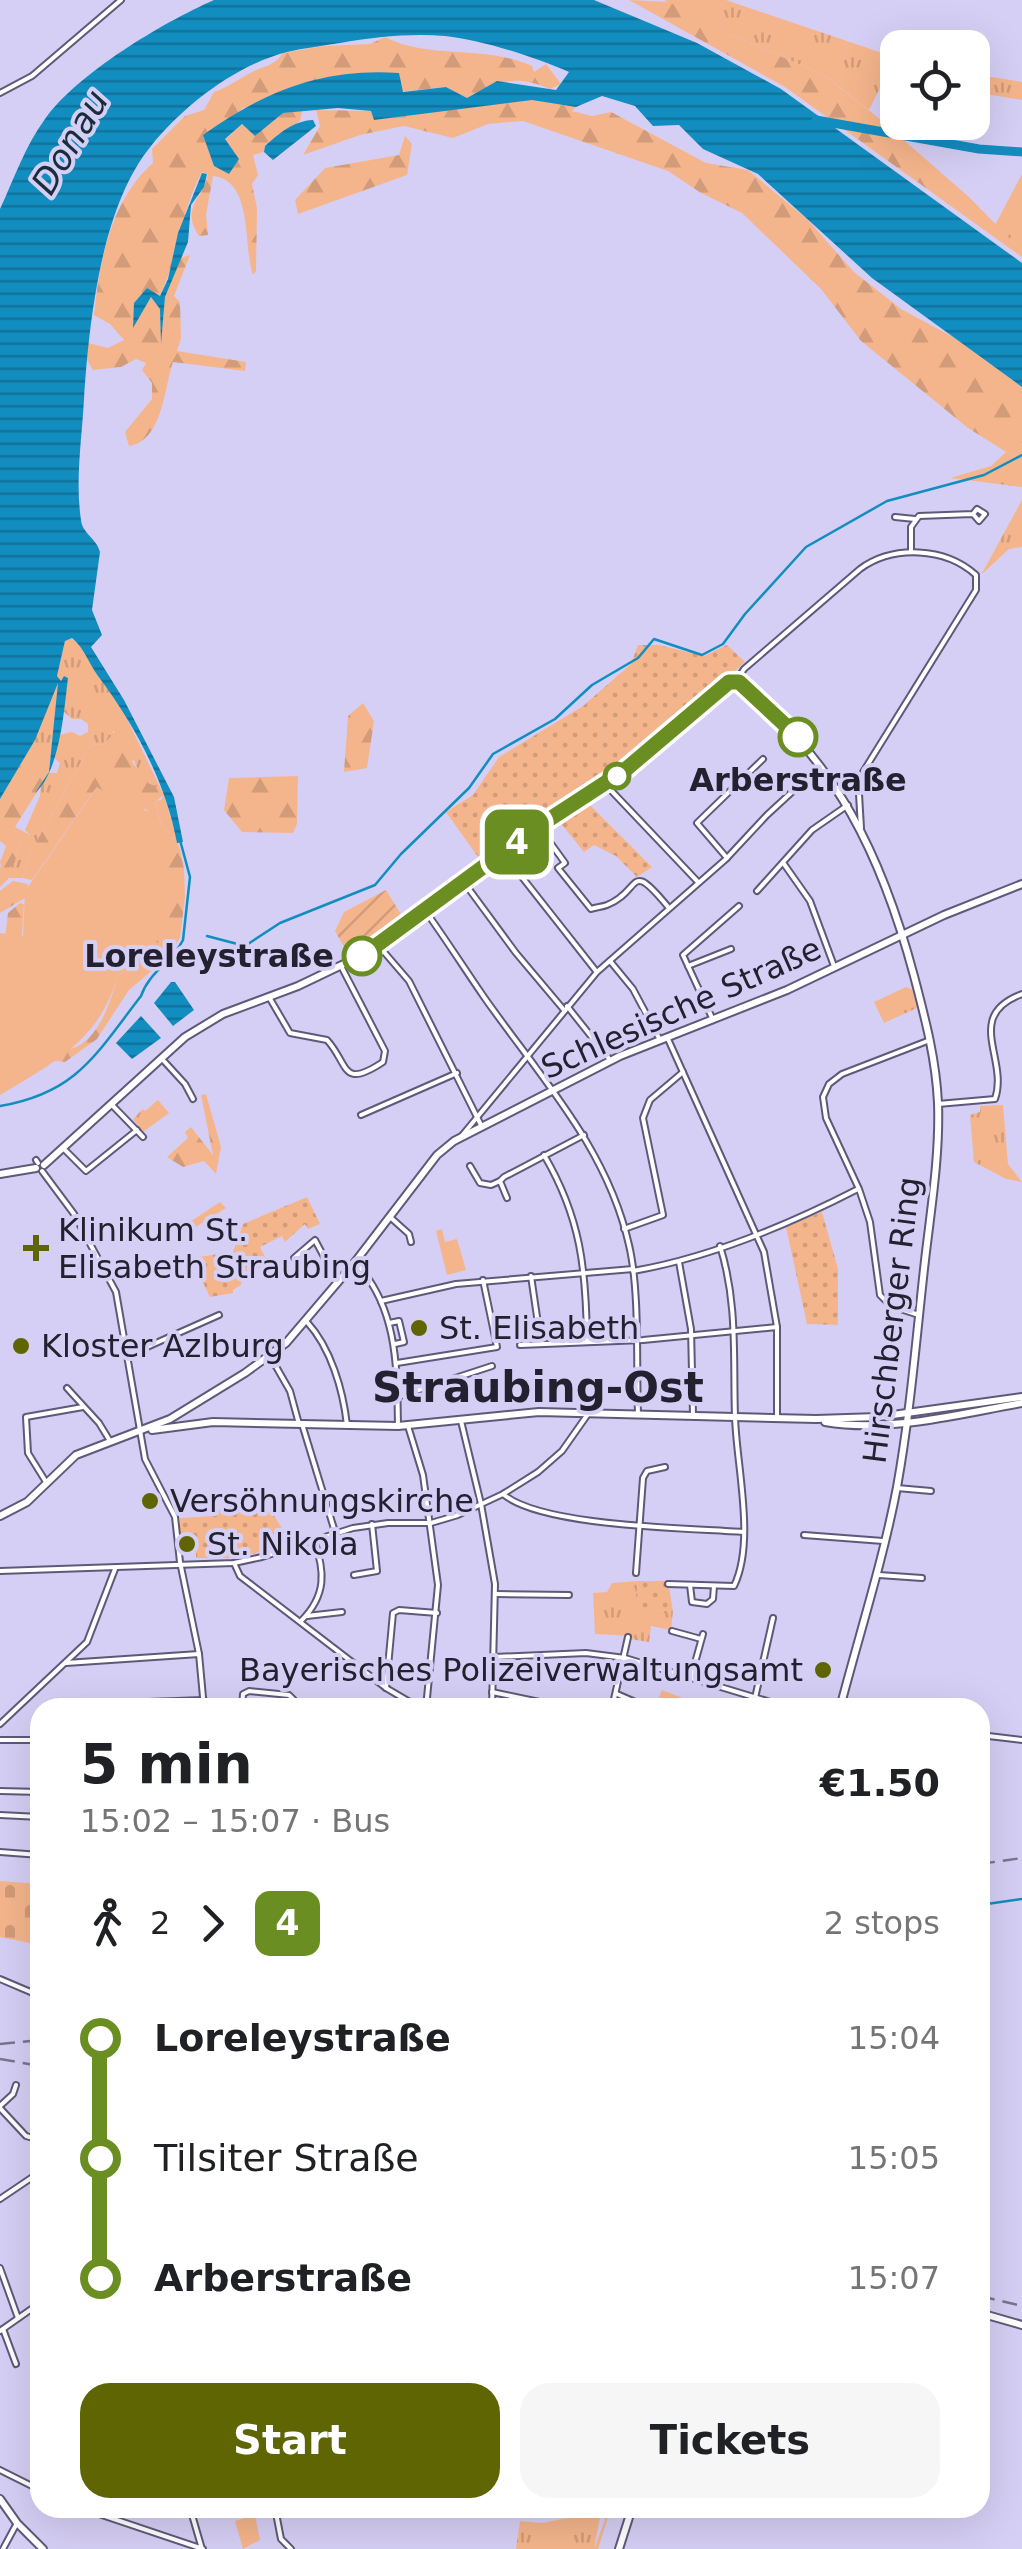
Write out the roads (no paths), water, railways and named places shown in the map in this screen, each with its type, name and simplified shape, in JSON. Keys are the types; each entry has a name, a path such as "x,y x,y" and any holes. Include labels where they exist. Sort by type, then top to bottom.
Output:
{"street":[{"path":"0,93 25,82 121,0"},
{"path":"895,517 973,514"},
{"path":"912,552 914,519"},
{"path":"0,1174 38,1165 64,1149 160,1057 213,1020 341,966 378,945 539,826 640,760 869,563 888,554 912,552 939,558 970,570 978,579 976,590 861,779 861,828"},
{"path":"736,680 776,714 838,788 885,880 903,935"},
{"path":"727,858 696,823 764,759"},
{"path":"460,1138 597,972 727,858 767,814 821,766"},
{"path":"838,788 861,779"},
{"path":"605,784 698,883"},
{"path":"756,891 812,830 848,806"},
{"path":"539,826 565,863 558,868 590,909 608,906 640,881 649,884 669,908"},
{"path":"502,853 597,972"},
{"path":"784,864 810,901 836,969"},
{"path":"463,881 516,953 610,1060"},
{"name":"Schlesische Straße","path":"141,1431 188,1408 270,1356 306,1322 437,1156 460,1138 610,1060 836,969 903,935 1022,884"},
{"path":"713,1020 683,955 739,906"},
{"path":"424,908 584,1135 606,1178 633,1270 638,1413"},
{"name":"Hirschberger Ring","path":"843,1698 896,1488 936,1160 938,1104 930,1040 903,935"},
{"path":"378,945 408,981 458,1073 482,1127"},
{"path":"688,966 731,949"},
{"path":"610,960 633,989 683,1072 758,1232 777,1327 777,1418"},
{"path":"269,998 290,1033 327,1040 344,1070 362,1074 383,1062 386,1050 341,966"},
{"path":"938,1104 995,1099 998,1088 991,1023 1002,1004 1022,994"},
{"path":"919,1314 892,1306 880,1295 872,1231 859,1189 822,1104 824,1090 842,1074 930,1040"},
{"path":"160,1057 186,1084 193,1099"},
{"path":"624,1229 663,1215 643,1118 650,1100 683,1072"},
{"path":"361,1115 458,1073"},
{"path":"111,1104 143,1137"},
{"path":"64,1149 86,1171 137,1130"},
{"path":"470,1166 480,1183 491,1185 584,1135"},
{"path":"544,1156 573,1216 584,1271 587,1340"},
{"path":"38,1165 74,1214 112,1282 129,1355 145,1460 174,1517 203,1698"},
{"path":"500,1181 507,1198"},
{"path":"381,1301 419,1290 483,1280 633,1270 678,1262 817,1210 859,1189"},
{"path":"390,1217 410,1234 411,1242"},
{"path":"294,1258 314,1240 338,1283"},
{"path":"668,1584 736,1583 743,1532 742,1470 735,1416 731,1290 720,1246"},
{"path":"355,1262 381,1301 390,1323 397,1363 398,1426"},
{"path":"678,1262 692,1336 693,1415"},
{"path":"530,1276 541,1344"},
{"path":"397,1363 497,1347 483,1280"},
{"path":"129,1355 219,1316"},
{"path":"390,1323 399,1321 404,1342 394,1344"},
{"path":"306,1322 324,1346 343,1398 347,1426"},
{"path":"520,1345 635,1340 777,1327"},
{"path":"270,1356 290,1391 335,1532"},
{"path":"397,1397 492,1366"},
{"path":"67,1388 99,1423 110,1442"},
{"path":"188,1408 199,1420 213,1422 407,1426 525,1413 906,1418 1022,1400"},
{"path":"46,1482 28,1454 26,1417 83,1407"},
{"path":"0,1571 234,1563 372,1524 431,1523 503,1494 538,1472 562,1451 589,1412"},
{"path":"460,1420 482,1504 496,1594 492,1698"},
{"path":"0,1516 17,1509 76,1455 141,1431 213,1422"},
{"path":"407,1426 423,1475 438,1585 424,1698"},
{"path":"636,1573 644,1474 666,1468"},
{"path":"896,1488 931,1491"},
{"path":"503,1494 508,1499 577,1518 743,1532"},
{"path":"354,1575 376,1571 372,1524"},
{"path":"804,1535 883,1541"},
{"path":"301,1621 318,1598 323,1582 323,1567 314,1540"},
{"path":"234,1563 240,1576 404,1698"},
{"path":"0,1724 92,1634 115,1569"},
{"path":"875,1573 922,1578"},
{"path":"690,1585 692,1602 707,1604 713,1598 714,1586"},
{"path":"496,1594 570,1595"},
{"path":"307,1616 342,1612"},
{"path":"386,1688 393,1613 437,1613"},
{"path":"494,1657 586,1654 625,1658 755,1698 773,1618"},
{"path":"672,1631 702,1637 691,1677"},
{"path":"615,1698 628,1636"},
{"path":"66,1663 199,1654"},
{"path":"243,1698 250,1692 292,1698"},
{"path":"492,1692 520,1698"},
{"path":"616,1694 626,1698"},
{"path":"990,1736 1022,1740"},
{"path":"0,1740 30,1740"},
{"path":"0,1791 30,1792"},
{"path":"0,1815 30,1816"},
{"path":"0,1852 30,1854"},
{"path":"0,1980 30,1992"},
{"path":"16,2084 13,2094 0,2107 20,2132 30,2136"},
{"path":"0,2199 30,2179"},
{"path":"0,2268 18,2318"},
{"path":"16,2364 2,2330 30,2310"},
{"path":"990,2316 1022,2324"},
{"path":"0,2470 30,2485"},
{"path":"0,2499 43,2549"},
{"path":"111,2518 202,2549"},
{"path":"193,2518 202,2549"},
{"path":"277,2518 280,2539 290,2549"},
{"path":"619,2549 629,2518"},
{"path":"3,2549 17,2522"}],"water":[{"name":"Donau","path":"214,0 594,0 697,43 781,89 1022,263 1022,387 872,278 758,174 703,149 679,125 653,126 635,106 602,96 576,107 532,100 374,120 371,111 338,108 283,113 255,136 242,124 225,139 239,159 229,174 214,166 203,135 249,106 295,86 345,74 399,73 403,92 446,87 467,98 497,81 556,90 569,72 492,45 432,35 366,39 268,58 230,77 195,102 164,131 134,171 109,233 90,336 79,505 82,525 100,552 92,610 102,635 91,647 124,700 174,797 183,842 177,843 165,798 136,735 72,638 65,641 57,676 61,681 64,676 68,678 59,740 50,770 58,683 35,740 0,799 0,209 45,119 78,84 122,51"},
{"path":"313,120 316,126 273,160 264,152 265,146 287,128"},
{"path":"202,173 207,174 204,187 191,205 188,242 165,297 161,344 160,309 151,297 133,328 134,303 147,288 160,296 168,279 178,233"},
{"path":"175,982 194,1010 173,1026 154,1003"},
{"path":"141,1016 161,1038 132,1059 116,1043"}],"waterway":[{"path":"816,120 979,149 1022,152"},
{"path":"207,936 245,946 280,923 375,885 469,788 493,754 555,719 592,685 638,658 654,639 702,655 723,644 806,547 887,501 984,475 1022,455"},
{"path":"0,1106 48,1091 82,1068 178,948 183,940 190,877 180,840"},
{"path":"990,1904 1022,1899"}],"railway":[{"path":"990,1863 1022,1858"},
{"path":"0,2044 30,2041"},
{"path":"0,2059 30,2064"},
{"path":"990,2298 1022,2306"}],"place":[{"name":"Arberstraße","path":"798,737"},
{"name":"Loreleystraße","path":"362,956"},
{"name":"Klinikum St. Elisabeth Straubing","path":"36,1248"},
{"name":"St. Elisabeth","path":"419,1328"},
{"name":"Kloster Azlburg","path":"21,1346"},
{"name":"Versöhnungskirche","path":"150,1501"},
{"name":"St. Nikola","path":"187,1544"},
{"name":"Bayerisches Polizeiverwaltungsamt","path":"823,1670"}],"district":[{"name":"Straubing-Ost","path":"538,1387"}]}
